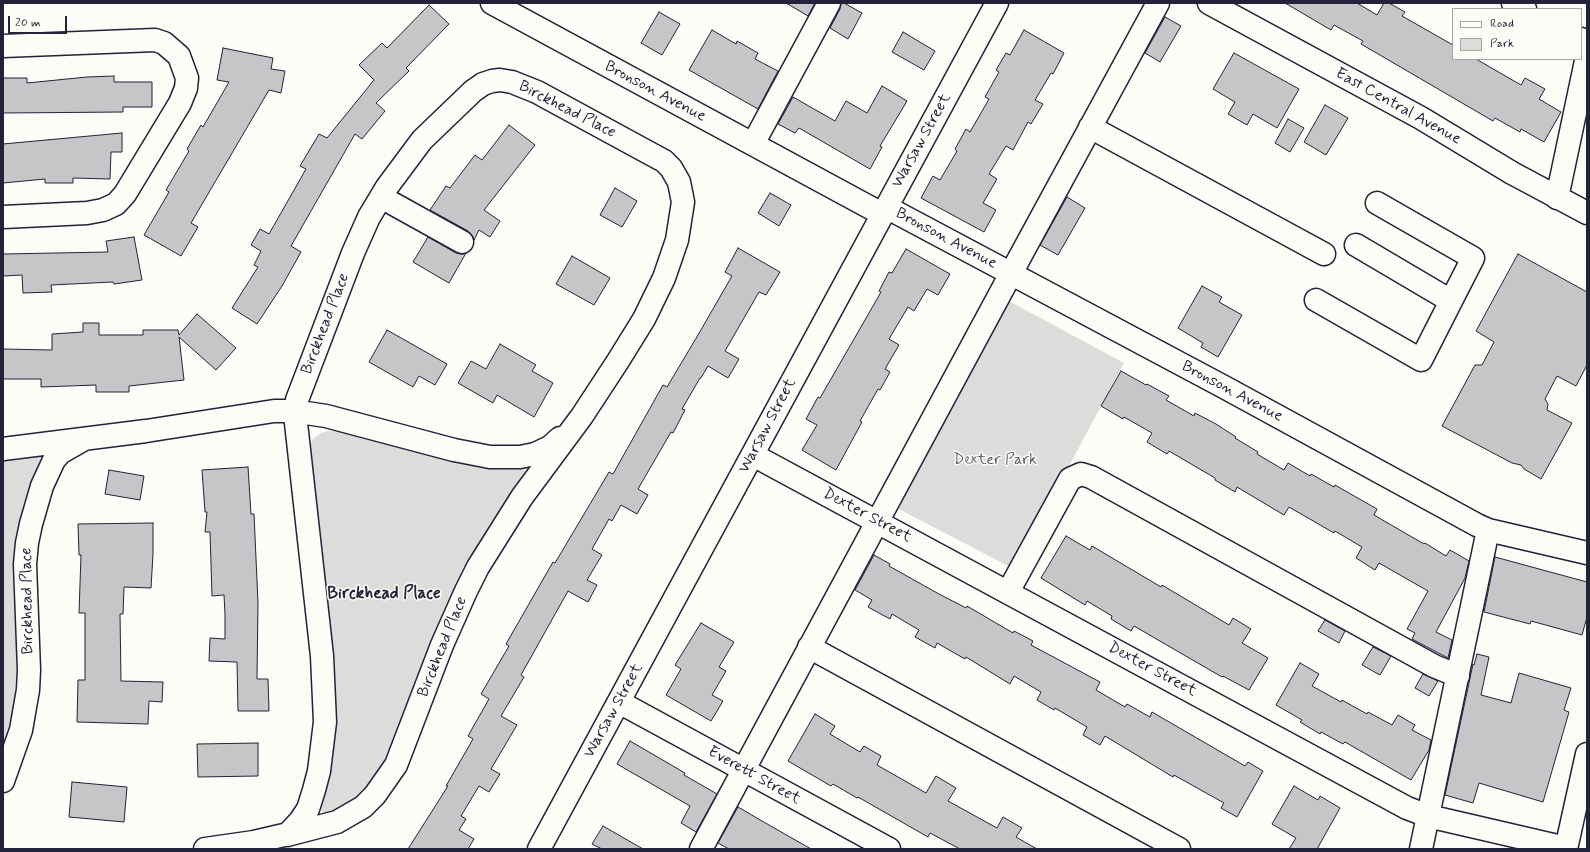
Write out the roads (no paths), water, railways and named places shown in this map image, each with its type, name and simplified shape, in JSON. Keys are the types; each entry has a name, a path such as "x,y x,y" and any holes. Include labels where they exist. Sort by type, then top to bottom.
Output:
{"street":[{"path":"753,144 829,3"},
{"name":"Warsaw Street","path":"539,849 997,3"},
{"path":"701,849 1010,274 1158,3"},
{"name":"East Central Avenue","path":"1209,3 1421,118 1512,173 1587,213"},
{"path":"1513,3 1522,8"},
{"name":"Bronson Avenue","path":"498,5 753,144 1010,274 1488,530 1587,553"},
{"path":"3,46 155,40 164,42 179,56 187,78 186,88 180,103 126,194 116,204 103,210 87,213 3,217"},
{"path":"1557,198 1587,56"},
{"name":"Birckhead Place","path":"205,849 254,842 287,835 338,822 363,807 386,781 396,765 405,745 442,645 478,567 522,498 577,424 630,342 644,319 664,278 677,240 683,202 679,182 671,168 664,161 652,154 537,92 518,84 500,80 483,84 455,107 422,140 397,172 369,218 351,259 300,392 295,411 322,656 325,722 319,771 308,809 300,821 287,835"},
{"path":"1090,127 1324,254"},
{"path":"381,197 462,242"},
{"path":"1316,300 1421,360 1472,258 1377,203"},
{"path":"1356,245 1451,301"},
{"name":"Birckhead Place","path":"3,449 194,425 274,411 295,411 334,418 454,450 507,458 535,454 550,447 577,424"},
{"name":"Birckhead Place","path":"3,781 21,730 28,690 29,670 25,564 31,524 42,486 54,460 60,453 86,438"},
{"name":"Dexter Street","path":"753,454 1400,804 1428,816 1566,848"},
{"path":"1008,592 1070,480 1081,474 1091,477 1434,666 1458,676"},
{"path":"1420,849 1488,530"},
{"path":"809,647 1179,849"},
{"name":"Everett Street","path":"619,702 889,849"},
{"path":"1566,848 1587,754"}],"district":[{"name":"Birckhead Place","path":"384,594"}],"park label":[{"name":"Dexter Park","path":"995,461"}]}
